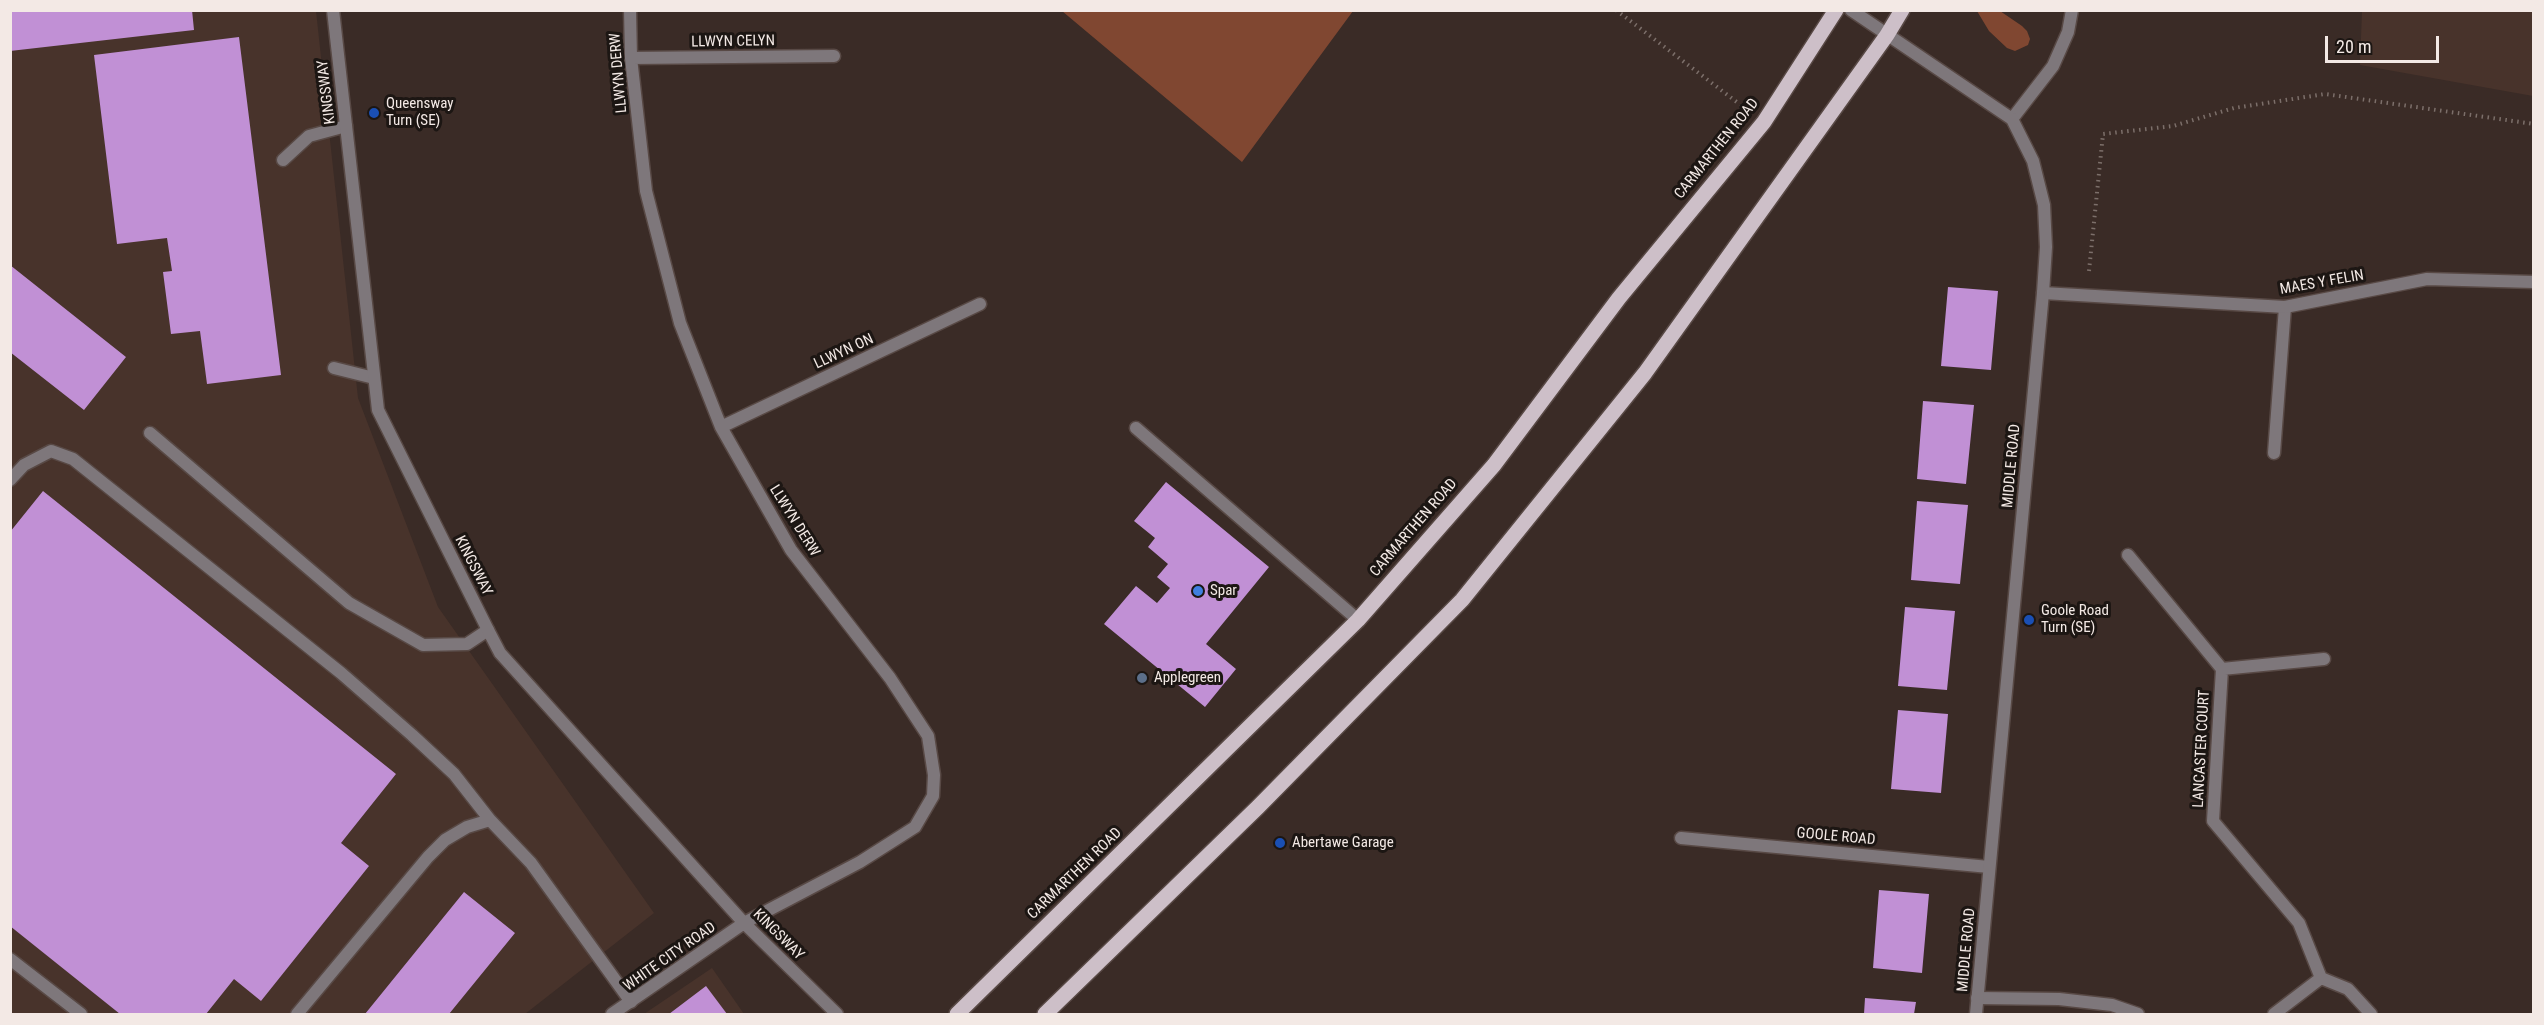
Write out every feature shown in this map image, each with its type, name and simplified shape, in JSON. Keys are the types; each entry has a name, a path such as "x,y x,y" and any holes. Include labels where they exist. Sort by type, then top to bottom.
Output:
{"main road":[{"name":"CARMARTHEN ROAD","path":"957,1014 1358,620 1494,465 1619,298 1764,122 1836,10"},
{"path":"1045,1014 1258,807 1462,600 1645,373 1887,35 1902,10"}],"street":[{"name":"KINGSWAY","path":"333,10 378,410 488,630 500,653 744,923 837,1014"},
{"name":"LLWYN DERW","path":"630,10 631,58 646,191 680,323 722,427 791,550 890,678 928,736 934,774 933,796 915,827 860,862 744,923"},
{"name":"MIDDLE ROAD","path":"1851,10 2012,120 2033,161 2044,205 2046,247 2043,293 1976,1014"},
{"path":"2012,120 2053,66 2068,32 2072,10"},
{"name":"LLWYN CELYN","path":"631,58 834,56"},
{"path":"283,160 309,136 346,126"},
{"name":"MAES Y FELIN","path":"2043,293 2284,307 2427,279 2534,282"},
{"name":"LLWYN ON","path":"722,427 980,304"},
{"path":"2274,453 2284,307"},
{"path":"334,368 374,378"},
{"path":"1137,428 1358,620"},
{"path":"150,433 349,603 423,645 467,644 488,630"},
{"path":"10,480 24,465 51,451 74,459 341,673 454,774 490,820 531,863 631,1002"},
{"path":"2128,555 2222,669 2324,659"},
{"name":"LANCASTER COURT","path":"2222,669 2213,821 2299,923 2321,978"},
{"path":"297,1014 371,923 439,846 467,827 490,820"},
{"name":"GOOLE ROAD","path":"1681,838 1989,867"},
{"name":"WHITE CITY ROAD","path":"612,1014 744,923"},
{"path":"10,959 81,1014"},
{"path":"2274,1014 2321,978 2349,989 2371,1014"},
{"path":"1977,998 2059,999 2112,1005 2139,1014"}],"path":[{"path":"1616,10 1764,122"},
{"path":"2086,295 2103,134 2173,126 2234,108 2325,94 2534,124"}],"shaded area":[{"path":"10,11 316,11 358,398 438,607 654,913 525,1014 11,1014"},
{"path":"1062,11 1353,11 1242,162"},
{"path":"1977,11 2000,11 2027,31 2030,39 2028,45 2015,51 2007,48 1989,31"},
{"path":"2362,11 2533,11 2533,96 2360,65"},
{"path":"712,968 744,1014 644,1014"}],"building":[{"path":"10,10 192,10 194,30 10,51"},
{"path":"239,37 281,375 207,384 200,331 171,334 163,272 172,271 167,238 117,244 94,55"},
{"path":"10,265 126,357 84,410 10,352"},
{"path":"1948,287 1998,291 1991,370 1941,366"},
{"path":"1923,401 1974,405 1966,484 1917,479"},
{"path":"1166,482 1269,567 1206,644 1236,669 1205,707 1104,624 1136,586 1157,603 1170,588 1157,577 1168,564 1148,547 1155,538 1134,521"},
{"path":"43,491 396,774 341,843 369,866 261,1001 234,979 206,1014 120,1014 10,926 10,532"},
{"path":"1917,501 1968,505 1960,584 1911,580"},
{"path":"1905,607 1955,611 1947,690 1898,686"},
{"path":"1898,710 1948,714 1941,793 1891,789"},
{"path":"1879,890 1929,894 1922,973 1873,968"},
{"path":"464,892 515,933 449,1014 365,1014"},
{"path":"706,986 727,1014 669,1014"},
{"path":"1865,998 1916,1002 1914,1014 1864,1014"}],"place":[{"name":"Queensway Turn (SE)","path":"374,113"},
{"name":"Spar","path":"1198,591"},
{"name":"Goole Road Turn (SE)","path":"2029,620"},
{"name":"Applegreen","path":"1142,678"},
{"name":"Abertawe Garage","path":"1280,843"}]}
